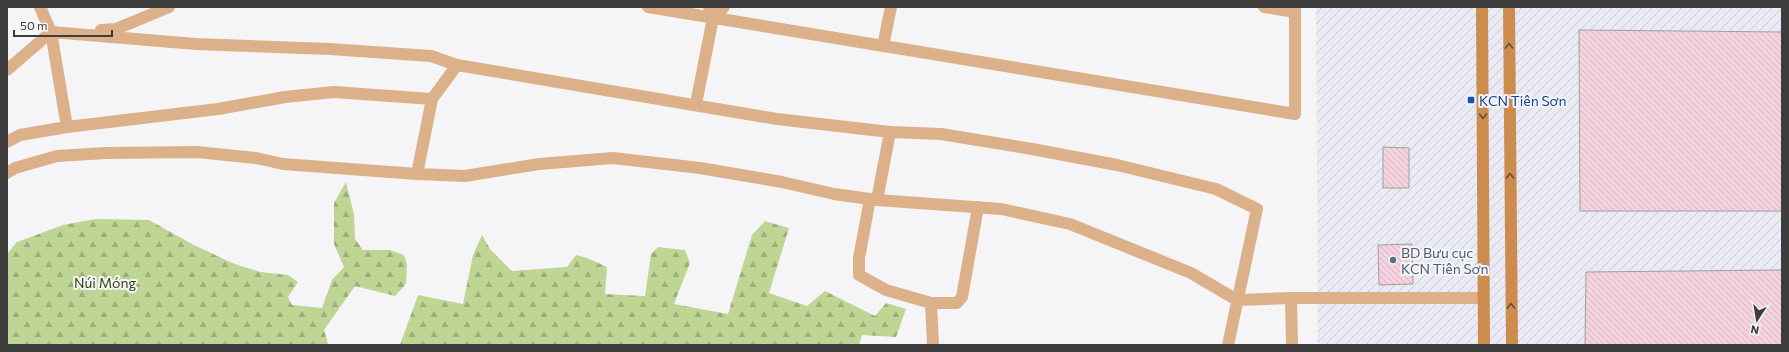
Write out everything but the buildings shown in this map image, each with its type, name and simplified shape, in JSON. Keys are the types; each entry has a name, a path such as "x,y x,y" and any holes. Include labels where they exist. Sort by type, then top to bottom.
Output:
{"main road":[{"path":"1482,7 1484,345"},
{"path":"1508,7 1512,345"}],"street":[{"path":"40,7 51,32 67,127"},
{"path":"7,70 51,32 116,29 169,7"},
{"path":"648,7 711,12 883,46 1295,114 1295,10 1264,7"},
{"path":"711,12 724,7"},
{"path":"883,46 890,7"},
{"path":"696,104 711,12"},
{"path":"51,32 196,44 330,49 431,56 457,65 696,104 777,120 890,132 941,134 1032,149 1117,165 1216,189 1257,209 1228,345"},
{"path":"417,174 432,99 457,65"},
{"path":"7,142 20,135 67,127 218,109 284,97 334,92 432,99"},
{"path":"890,132 859,258 860,275 886,290 931,303 958,303 962,297 978,207"},
{"path":"7,173 15,168 57,156 106,153 197,152 256,158 282,164 465,176 538,164 613,158 700,168 782,182 834,194 874,200 1001,209 1070,224 1192,273 1237,300 1292,298 1483,298"},
{"path":"1292,298 1292,345"},
{"path":"931,303 933,345"}],"shaded area":[{"path":"1316,7 1782,7 1782,345 1318,345"}],"green space":[{"name":"Núi Móng","path":"346,182 354,214 355,239 363,250 390,250 404,255 407,265 406,284 395,296 355,286 324,330 328,344 331,345 7,345 7,254 17,242 63,225 96,219 149,220 192,244 232,263 260,272 288,275 298,282 288,297 292,305 322,308 332,280 344,267 334,244 334,203"},
{"path":"765,221 789,228 769,293 807,306 825,291 875,316 886,303 906,309 896,337 862,335 859,345 400,345 418,295 463,304 473,255 482,235 490,249 512,271 567,267 576,255 607,267 605,294 645,296 651,254 658,247 685,250 690,263 674,304 728,314 752,235"}],"place":[{"name":"KCN Tiên Sơn","path":"1471,100"},
{"name":"BD Bưu cục KCN Tiên Sơn","path":"1393,260"}]}
